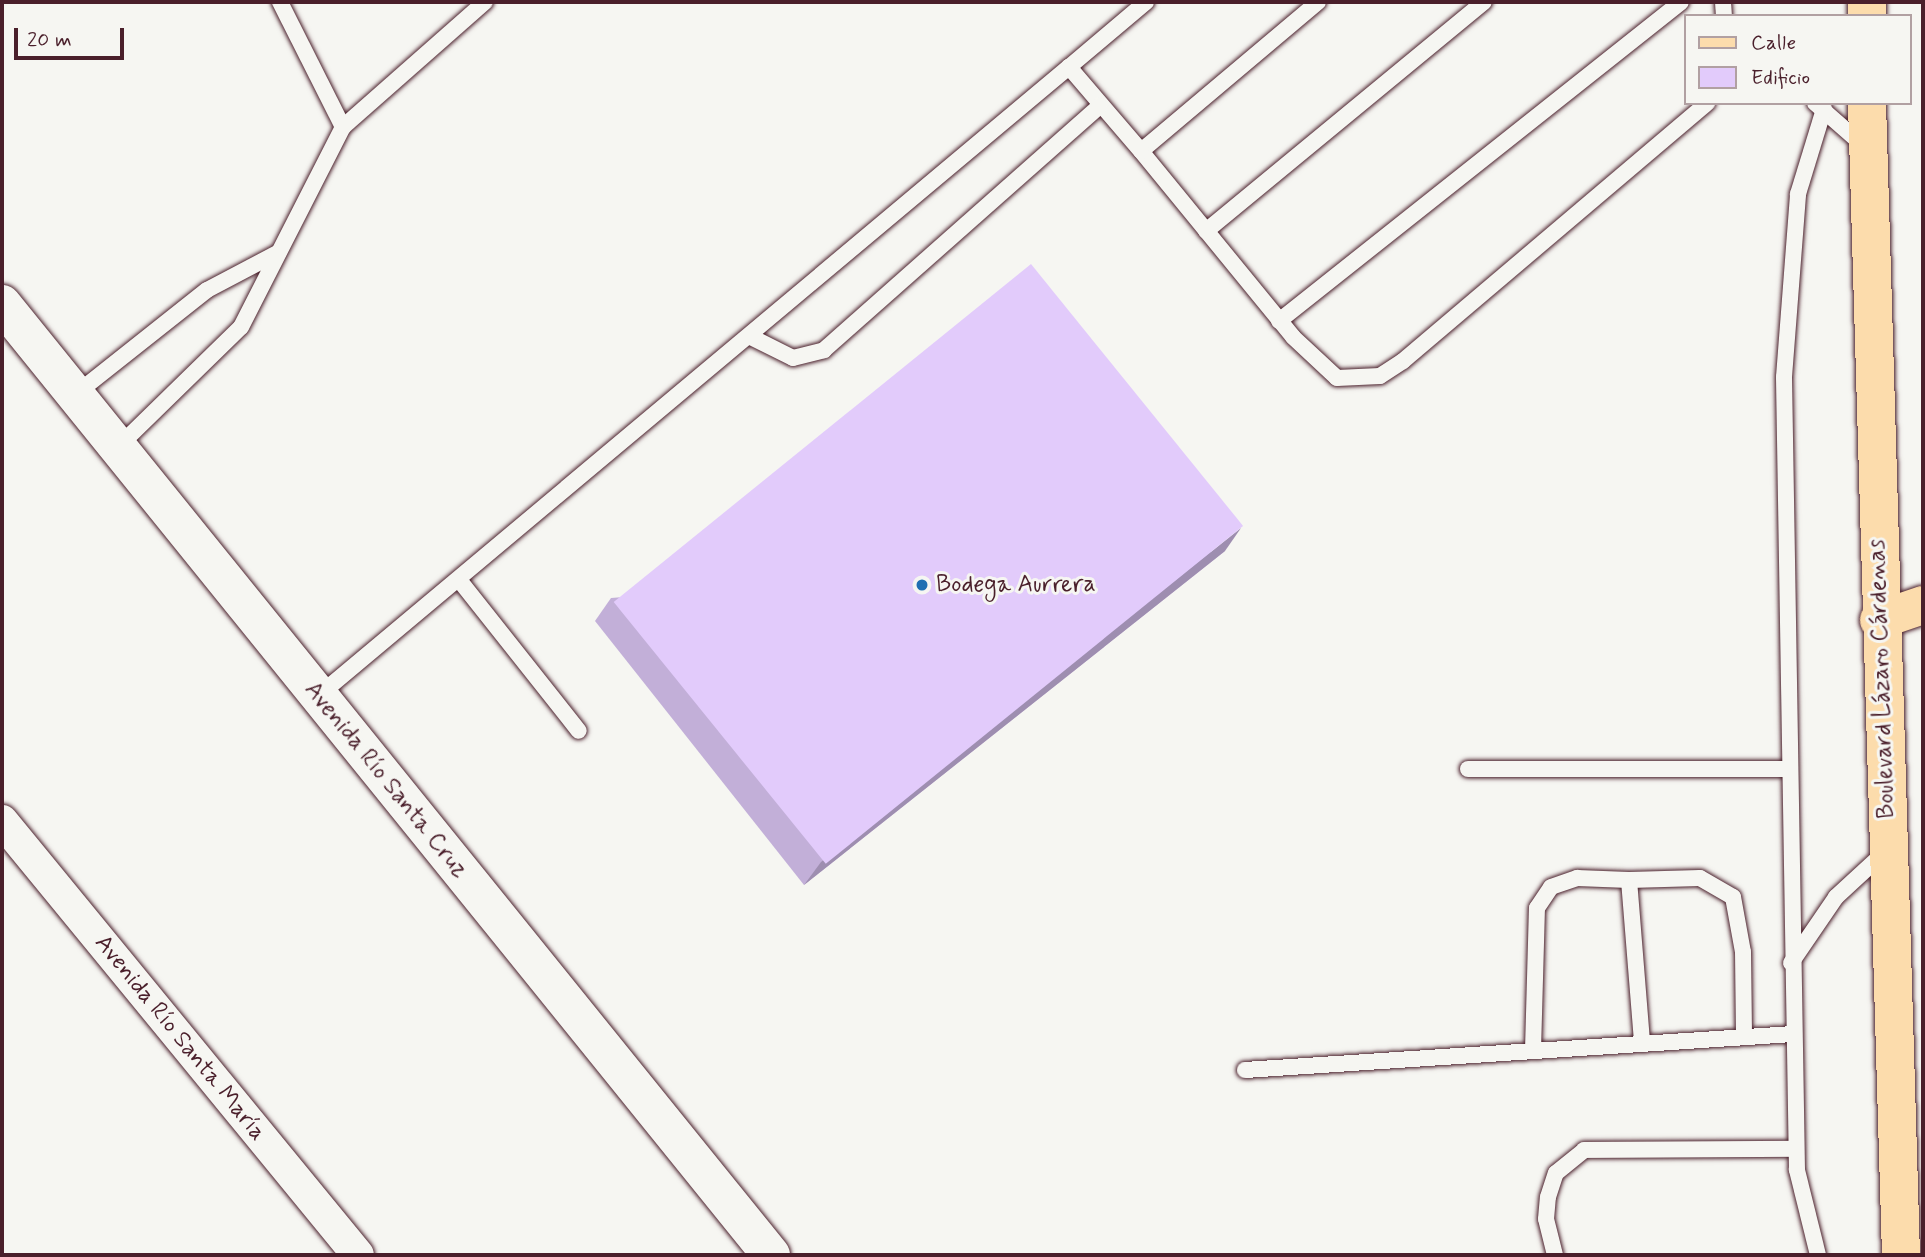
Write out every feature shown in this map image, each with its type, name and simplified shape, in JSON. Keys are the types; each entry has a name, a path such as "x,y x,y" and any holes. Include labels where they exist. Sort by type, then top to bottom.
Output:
{"main road":[{"name":"Boulevard Lázaro Cárdenas","path":"1867,105 1879,620 1901,1255"},
{"name":"Avenida Río Santa Cruz","path":"2,304 77,393 318,696 771,1255"},
{"path":"1879,620 1923,605"}],"street":[{"name":"Avenida Río Santa María","path":"2,821 359,1255"}],"lane":[{"path":"280,2 343,127"},
{"path":"119,446 241,327 343,127 485,2"},
{"path":"318,696 460,581 1146,2"},
{"path":"1141,150 1318,2"},
{"path":"1206,231 1484,2"},
{"path":"1279,321 1681,2"},
{"path":"1069,67 1100,106 1141,150 1279,321 1337,378 1380,376 1705,105"},
{"path":"749,336 793,358 824,350 1100,106"},
{"path":"1818,1255 1802,1208 1796,1149 1787,769 1784,377 1798,194 1820,106 1867,150"},
{"path":"77,393 207,290 279,252"},
{"path":"460,581 579,731"},
{"path":"1468,769 1787,769"},
{"path":"1791,963 1836,897 1887,850"},
{"path":"1533,1050 1535,923 1544,895 1563,879 1700,878 1733,897 1743,952 1744,1036"},
{"path":"1629,880 1642,1041"},
{"path":"1245,1070 1642,1041 1793,1034"},
{"path":"1555,1255 1546,1219 1548,1197 1556,1173 1584,1150 1796,1149"}],"building":[{"path":"1031,264 1243,526 826,864 614,602"}],"place":[{"name":"Bodega Aurrera","path":"922,585"}]}
